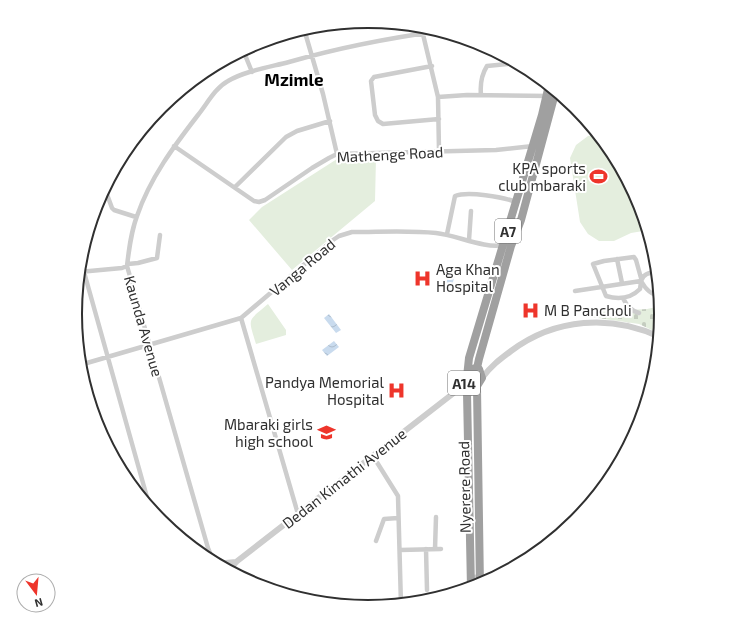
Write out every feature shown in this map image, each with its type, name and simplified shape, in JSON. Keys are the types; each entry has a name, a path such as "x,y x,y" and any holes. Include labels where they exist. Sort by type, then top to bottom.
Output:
{"highway":[{"name":"A7","path":"504,250 521,220 537,145 552,95"},
{"name":"A7","path":"478,369 478,358 486,319 500,271 516,202 530,156 537,145"},
{"path":"521,220 530,156"},
{"name":"A7","path":"466,386 469,358 486,319"},
{"name":"A14","path":"473,369 478,369 482,378 472,392 466,386 473,369"},
{"name":"Nyerere Road","path":"466,386 469,478 475,576 477,580"},
{"name":"Nyerere Road","path":"474,581 478,478 476,388"},
{"path":"469,468 478,468"},
{"path":"469,478 478,478"}],"street":[{"name":"Kaunda Avenue","path":"208,548 127,265 136,217 157,171 174,146 217,90 228,81 252,72 311,55 421,33"},
{"path":"422,34 432,66 438,96 439,151"},
{"path":"306,36 330,121 337,154"},
{"path":"246,56 252,72"},
{"path":"481,95 480,88 482,77 487,66 508,64"},
{"path":"432,66 374,76 371,81 375,115 378,121 383,124 439,118"},
{"path":"438,96 551,94"},
{"path":"235,187 286,137 297,131 330,121"},
{"name":"Mathenge Road","path":"174,146 197,161 220,179 235,187 254,201 259,202 337,154 496,150 537,145"},
{"path":"447,234 455,196 462,194 500,197 516,202"},
{"path":"108,197 114,210 136,217"},
{"path":"469,240 471,211"},
{"name":"Vanga Road","path":"86,363 241,318 339,236 352,232 435,232 504,250"},
{"path":"85,272 122,268 127,265 157,258 160,235"},
{"path":"634,257 641,280 641,286 638,291 623,298 606,296 593,264 617,259 634,257"},
{"path":"617,259 622,283"},
{"path":"575,291 641,280 649,273 652,273"},
{"path":"84,278 108,357 146,494"},
{"path":"641,280 654,294"},
{"path":"623,298 626,304 639,314"},
{"path":"241,318 298,514"},
{"path":"482,378 490,366 526,340 546,331 570,325 596,323 617,324 633,327 654,335"},
{"path":"478,369 490,366"},
{"name":"Dedan Kimathi Avenue","path":"232,567 236,562 452,394 466,386"},
{"path":"373,456 398,496 401,599"},
{"path":"400,550 438,549 436,517"},
{"path":"376,541 384,519 398,518"},
{"path":"208,548 208,553"},
{"path":"208,548 210,554"},
{"path":"426,549 427,590"},
{"path":"226,563 236,562"},
{"path":"475,576 484,576"}],"green space":[{"name":"KPA sports club mbaraki","path":"592,135 596,140 617,171 633,205 643,231 631,233 614,241 599,241 588,234 580,222 570,158 576,145 588,136"},
{"path":"376,158 375,201 292,270 249,220 262,207 337,159"},
{"path":"268,304 286,330 286,335 256,344 251,321 256,314"},
{"path":"655,307 654,331 639,324 591,317 594,312"}],"water":[{"path":"449,273 455,275 451,289 445,287"},
{"path":"329,314 341,330 336,333 324,318"},
{"path":"334,341 339,347 327,356 322,350"}],"place":[{"name":"KPA sports club mbaraki","path":"599,177"},
{"name":"Aga Khan Hospital","path":"423,278"},
{"name":"M B Pancholi","path":"531,310"},
{"name":"Pandya Memorial Hospital","path":"397,391"},
{"name":"Mbaraki girls high school","path":"326,433"}],"district":[{"name":"Mzimle","path":"294,79"}]}
